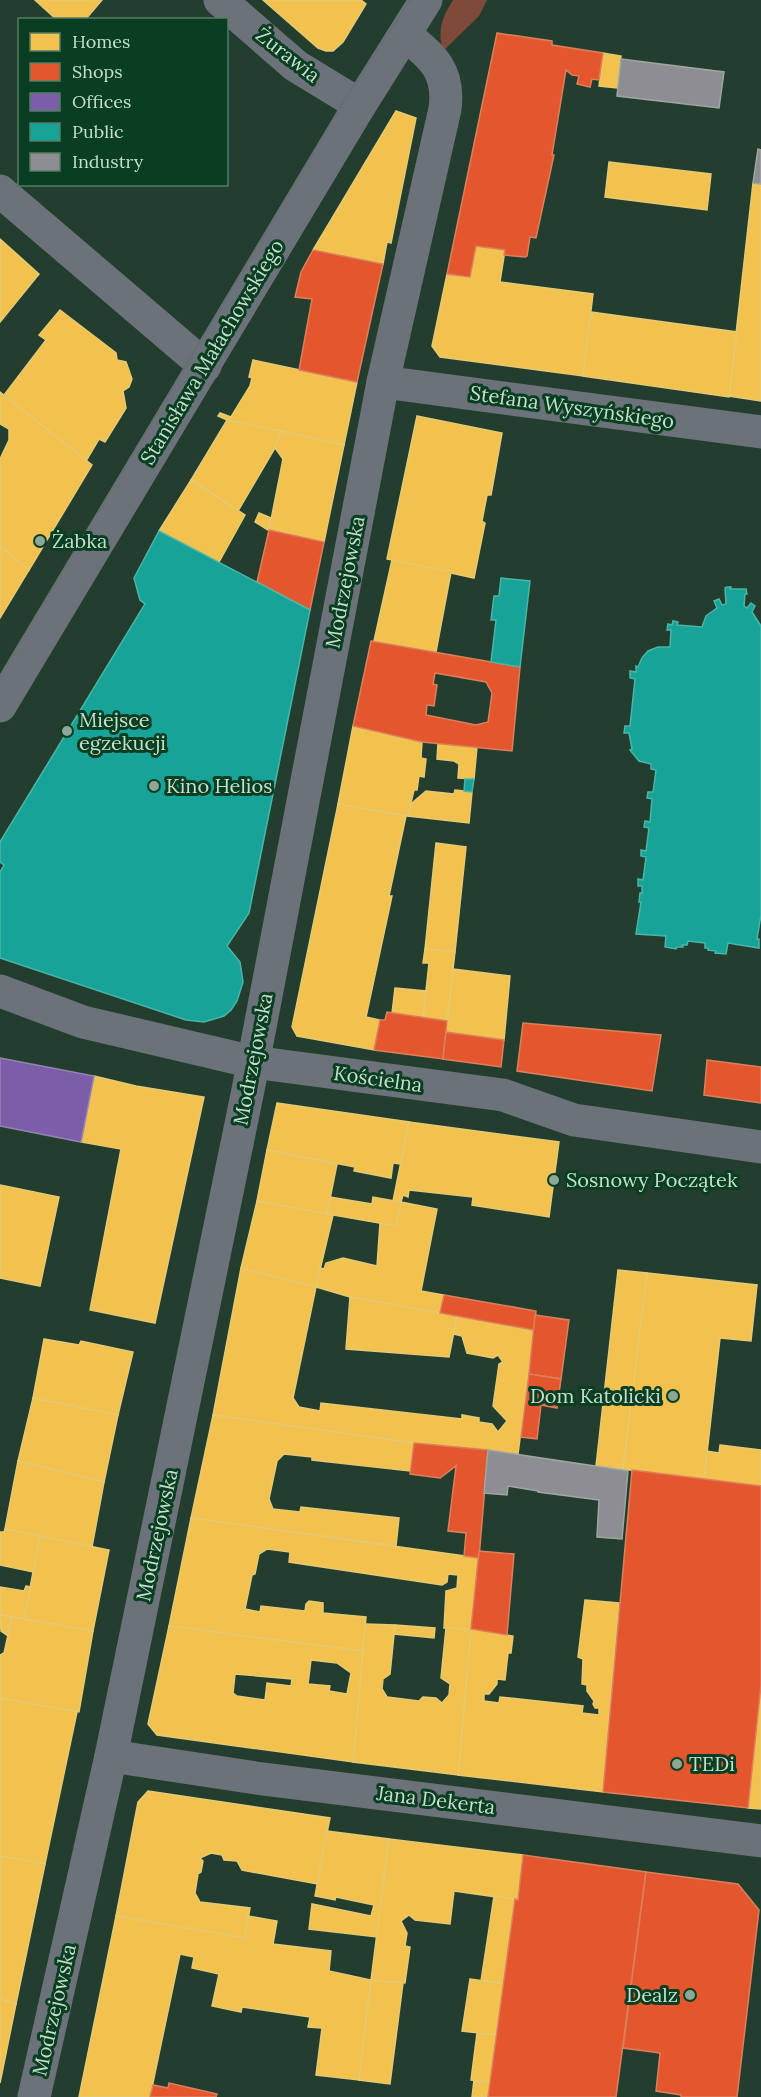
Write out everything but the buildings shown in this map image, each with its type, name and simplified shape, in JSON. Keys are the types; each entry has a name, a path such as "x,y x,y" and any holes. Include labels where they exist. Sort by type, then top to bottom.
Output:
{"street":[{"name":"Żurawia","path":"220,0 296,66 360,105"},
{"name":"Stanisława Małachowskiego","path":"0,706 360,105 426,0"},
{"name":"Modrzejowska","path":"34,2097 111,1756 253,1062 383,382 447,93 446,81 439,67 424,49 405,34"},
{"path":"0,191 205,366"},
{"name":"Stefana Wyszyńskiego","path":"383,382 761,432"},
{"name":"Kościelna","path":"0,991 83,1022 253,1062 503,1095 574,1120 761,1147"},
{"name":"Jana Dekerta","path":"111,1756 256,1778 761,1841"}],"shaded area":[{"path":"453,0 487,0 479,16 443,51 440,37 442,24"}],"tram line":[{"path":"0,676 347,96 410,0"}],"place":[{"name":"Żabka","path":"40,541"},
{"name":"Miejsce egzekucji","path":"67,731"},
{"name":"Kino Helios","path":"154,786"},
{"name":"Sosnowy Początek","path":"554,1180"},
{"name":"Dom Katolicki","path":"673,1396"},
{"name":"TEDi","path":"677,1764"},
{"name":"Dealz","path":"690,1995"}]}
